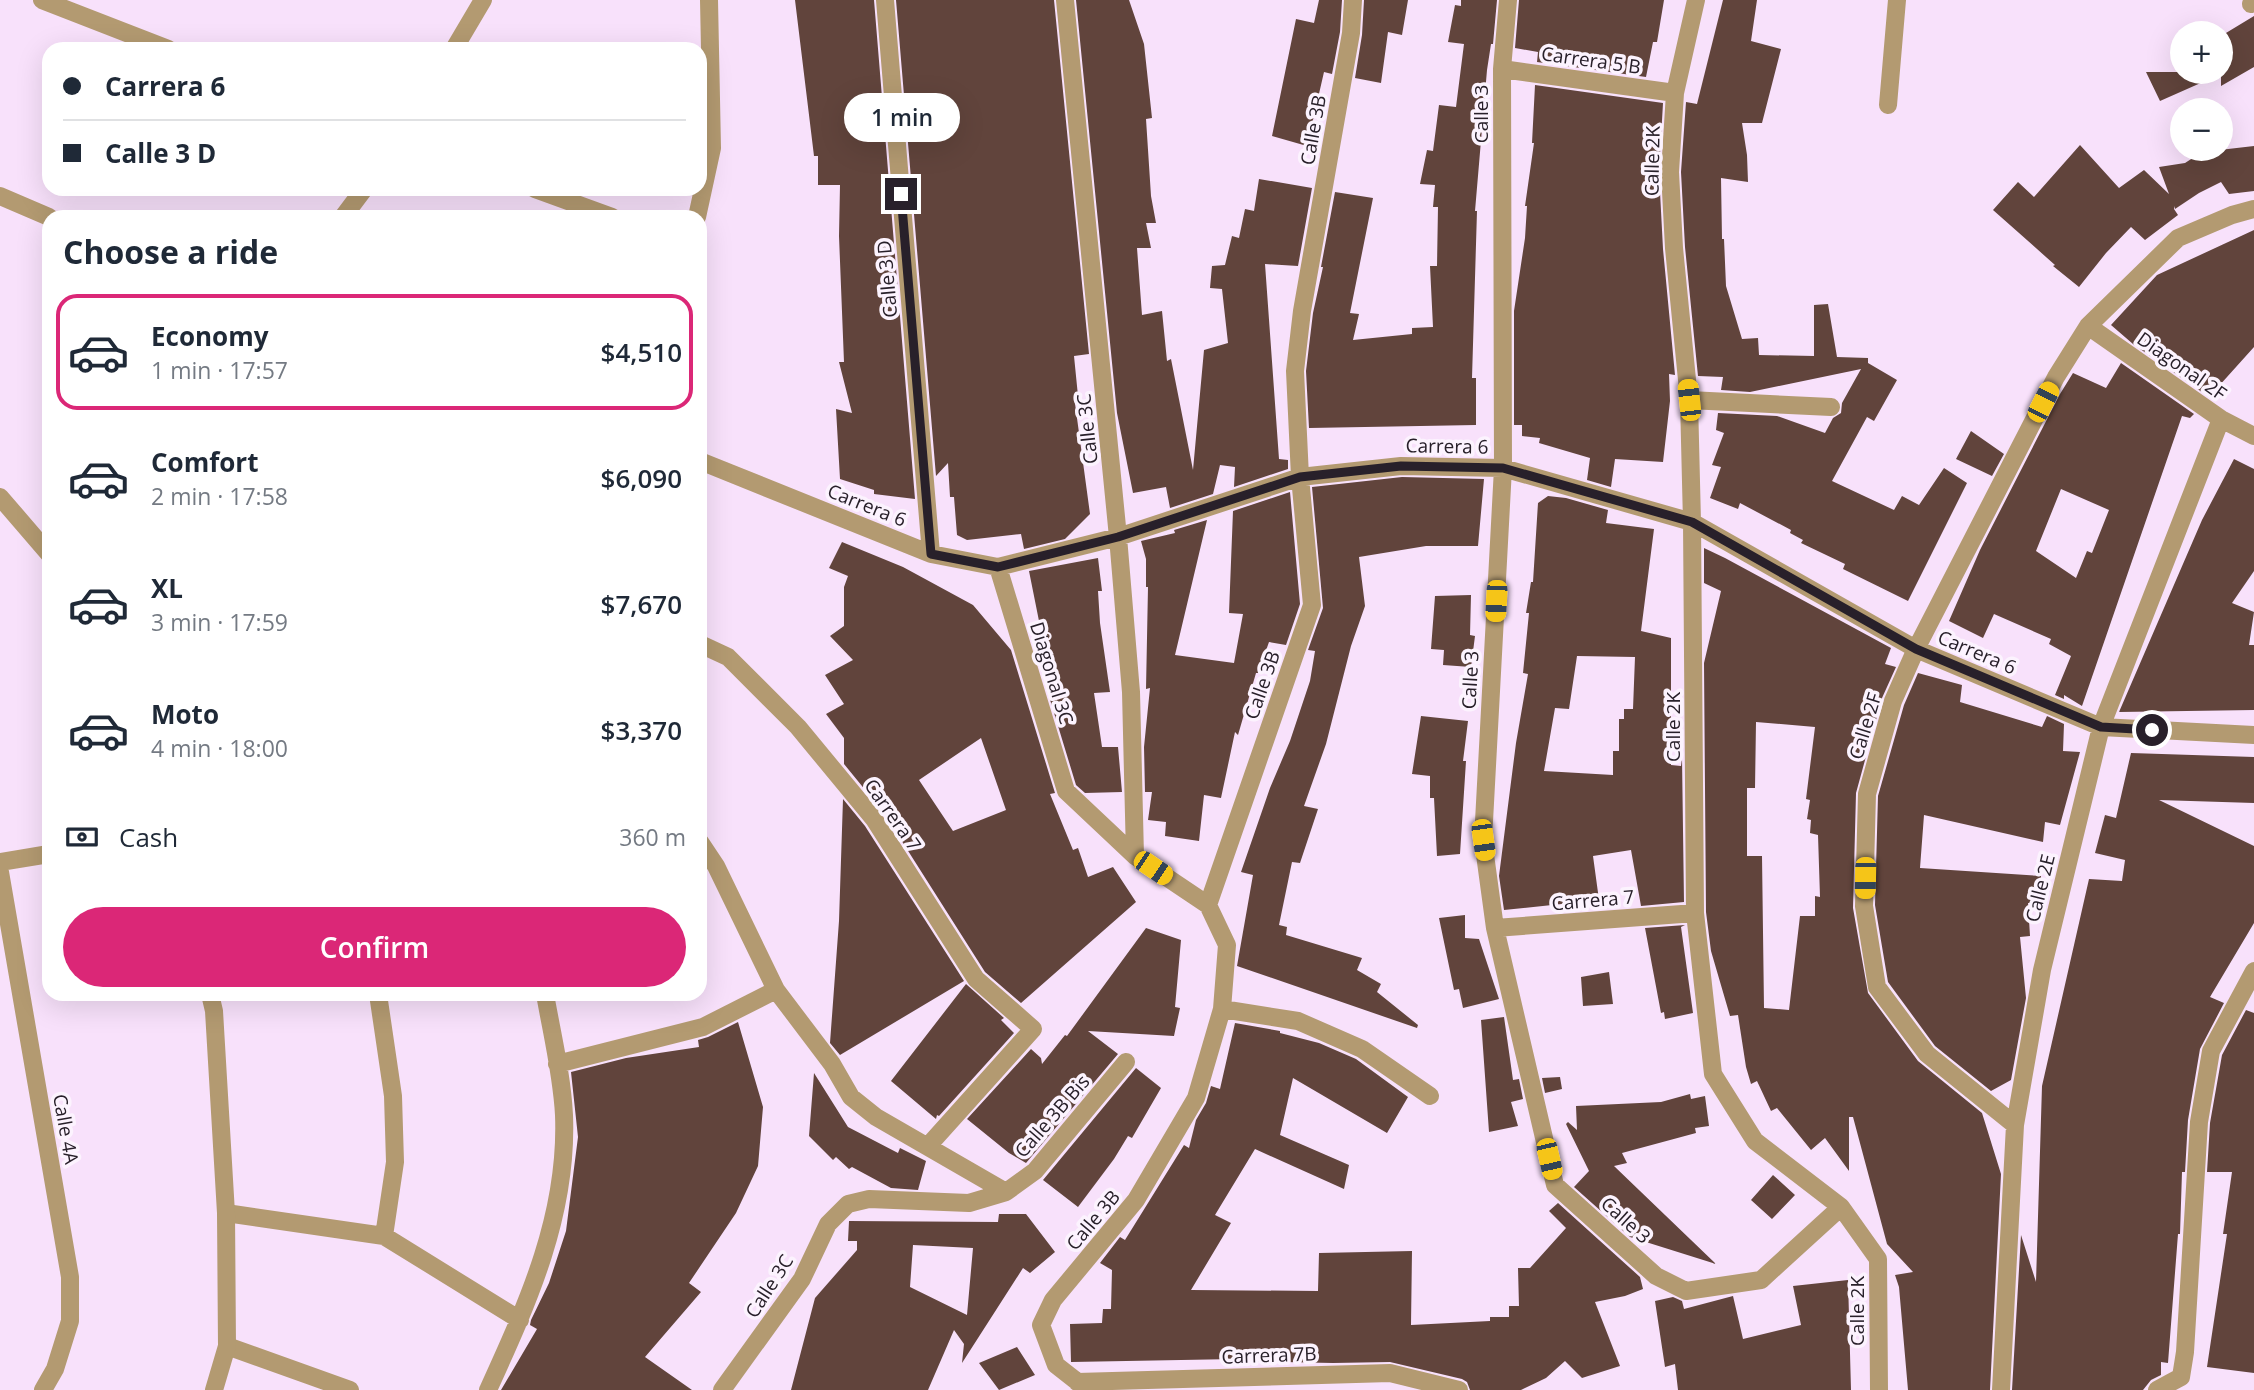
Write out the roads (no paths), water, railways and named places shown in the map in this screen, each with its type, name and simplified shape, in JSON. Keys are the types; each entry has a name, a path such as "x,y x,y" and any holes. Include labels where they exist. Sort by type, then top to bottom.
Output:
{"street":[{"path":"42,0 150,42"},
{"path":"458,42 484,0"},
{"path":"707,171 712,148 709,0"},
{"name":"Calle 3 D","path":"885,0 931,554"},
{"name":"Calle 3C","path":"1065,0 1131,692 1135,856"},
{"name":"Calle 3B","path":"1082,1386 1056,1365 1041,1325 1053,1300 1136,1200 1196,1098 1222,1009 1227,945 1208,905 1312,605 1300,477 1294,371 1351,33 1353,0"},
{"name":"Calle 3","path":"1508,0 1502,69 1503,468 1483,840 1495,929 1555,1185 1656,1276 1686,1291 1761,1280 1841,1207"},
{"name":"Calle 2K","path":"1696,0 1675,93 1670,172 1674,248 1689,400 1695,913 1713,1074 1755,1140 1841,1207 1878,1259 1879,1390"},
{"path":"1888,104 1897,0"},
{"name":"Carrera 5 B","path":"1502,69 1675,93"},
{"path":"0,196 42,214"},
{"path":"554,196 593,210"},
{"name":"Calle 2F","path":"2015,1125 1927,1054 1877,986 1864,906 1867,794 1893,701 1916,649 2056,377 2088,326 2178,237 2254,209"},
{"name":"Diagonal 2F","path":"2088,326 2221,419 2254,436"},
{"path":"1689,400 1831,407"},
{"name":"Calle 2E","path":"2001,1390 2015,1125 2042,970 2101,727 2221,419"},
{"name":"Carrera 6","path":"707,464 931,554 998,567 1118,537 1300,477 1401,466 1503,468 1692,522 1916,649 2101,727 2254,735"},
{"path":"0,497 42,546"},
{"name":"Diagonal 3C","path":"998,567 1066,791 1135,856"},
{"name":"Carrera 7","path":"707,647 728,657 798,727 874,819 976,979 1033,1029 928,1146"},
{"path":"707,852 776,990 832,1064 851,1097 876,1117 1006,1192"},
{"path":"0,863 42,855"},
{"path":"1135,856 1208,905"},
{"name":"Calle 4A","path":"0,872 70,1277 70,1321 55,1369 43,1390"},
{"name":"Carrera 7","path":"1495,929 1695,913"},
{"path":"2157,1390 2181,1383 2199,1122 2211,1051 2252,979"},
{"path":"557,1063 703,1027 776,990"},
{"path":"212,1001 226,1213 227,1346 214,1390"},
{"path":"379,1001 393,1096 395,1162 384,1236"},
{"path":"488,1390 520,1320 547,1249 561,1178 564,1115 546,1001"},
{"path":"1222,1009 1298,1021 1362,1049 1430,1096"},
{"name":"Calle 3B Bis","path":"848,1204 869,1199 969,1203 1006,1192 1035,1171 1126,1062"},
{"name":"Calle 3C","path":"722,1390 802,1279 828,1224 848,1204"},
{"path":"226,1213 384,1236 520,1320"},
{"path":"227,1346 350,1390"},
{"name":"Carrera 7B","path":"1082,1386 1389,1382 1459,1390"}]}
